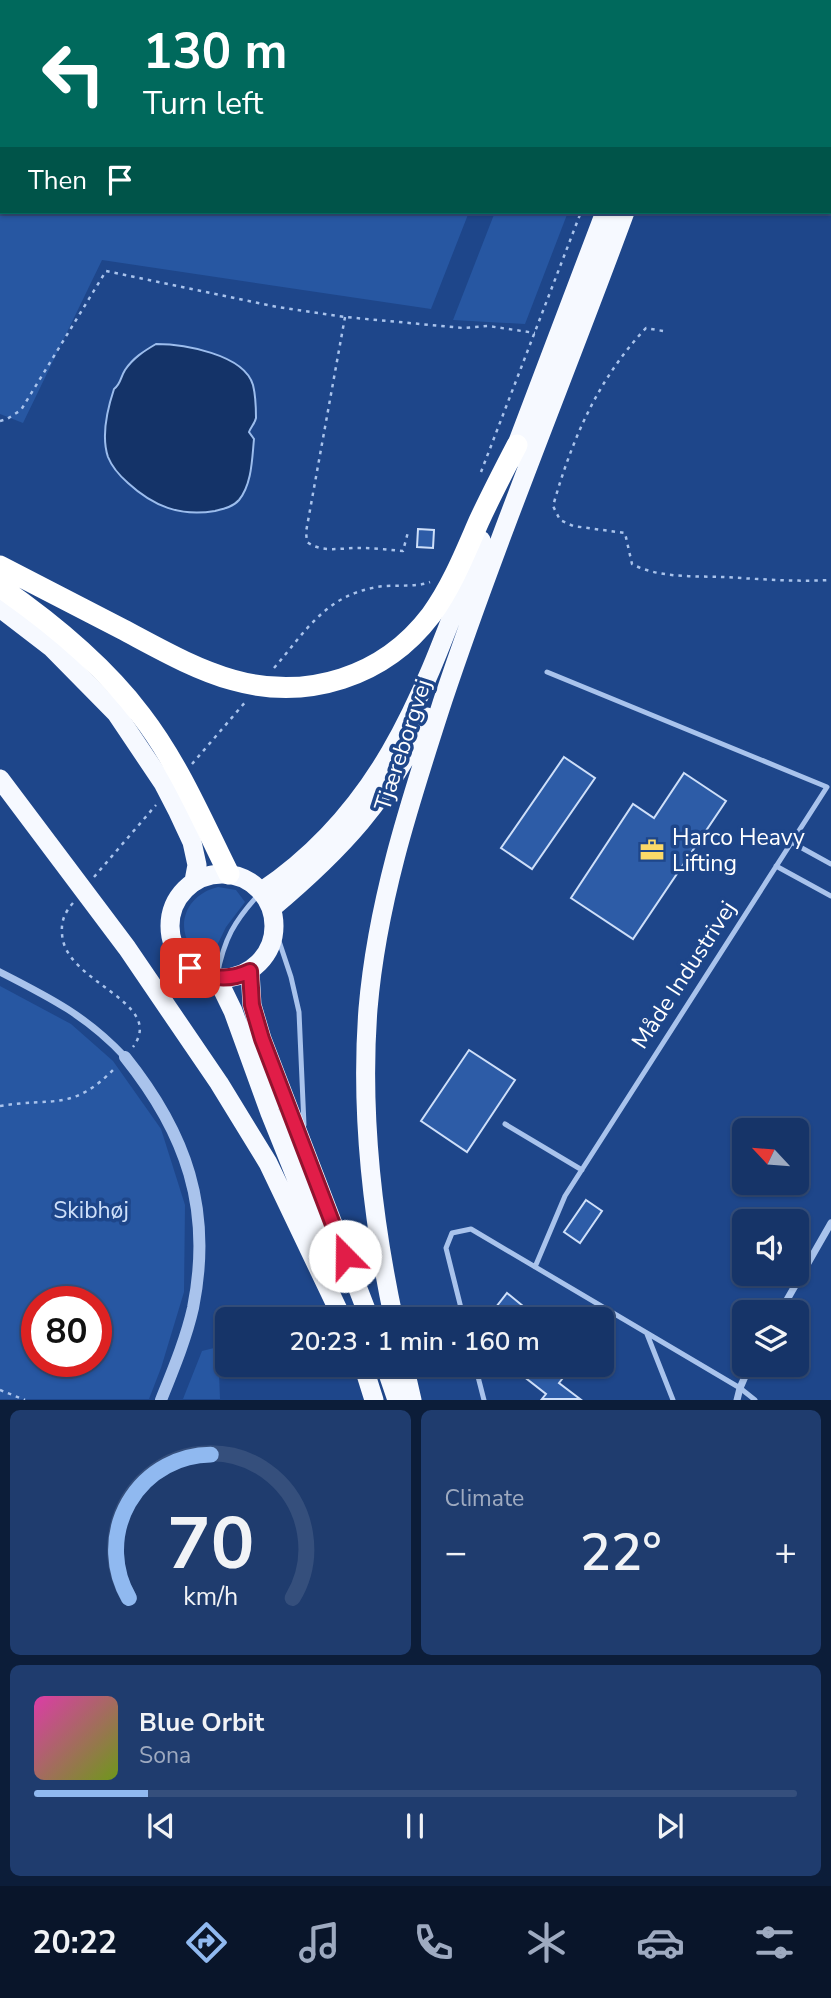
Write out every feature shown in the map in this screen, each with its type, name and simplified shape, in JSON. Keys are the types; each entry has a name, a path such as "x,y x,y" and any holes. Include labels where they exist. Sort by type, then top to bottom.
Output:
{"highway":[{"path":"262,891 289,873 327,838 354,808 406,726 433,665 604,214"},
{"name":"Tjæreborgvej","path":"391,1307 383,1268 368,1158 365,1058 368,1008 393,859 463,640 624,214"},
{"path":"0,566 201,669 251,684 313,687 371,668 392,655 430,616 449,589 517,445"},
{"path":"0,587 61,632 141,715 181,779 229,874"},
{"path":"0,608 52,648 116,713 163,783 192,842 197,865 194,881"},
{"path":"272,908 323,864 358,828 387,788 419,735 463,640"},
{"path":"0,779 127,948 219,1083 268,1163 337,1307"},
{"path":"217,873 229,874 252,883 262,891 272,908 275,929 268,953 250,971 240,976 217,978 190,968 180,958 172,938 170,916 175,903 194,881 217,873"},
{"path":"250,971 252,1005 262,1039 365,1307"},
{"path":"217,978 233,1011 346,1307"},
{"path":"367,1377 374,1399"},
{"path":"389,1377 397,1399"},
{"path":"407,1377 412,1399"}],"street":[{"path":"0,972 59,1002 95,1027 125,1056 159,1102 176,1135 192,1183 198,1221 198,1275 193,1307 161,1399"},
{"path":"787,1300 831,1223"},
{"path":"737,1399 745,1377"}],"lane":[{"path":"547,672 827,787"},
{"name":"Måde Industrivej","path":"535,1267 565,1196 831,779"},
{"path":"791,842 831,864"},
{"path":"776,866 831,896"},
{"path":"217,978 223,945 239,915 262,891"},
{"path":"275,929 299,1012 308,1163"},
{"path":"505,1124 582,1170"},
{"path":"461,1307 446,1248 452,1233 471,1229 755,1399"},
{"path":"647,1333 673,1399"},
{"path":"478,1377 484,1399"}],"path":[{"path":"481,472 580,214"},
{"path":"0,421 21,410 106,271 277,307 345,317 463,328 499,327 535,333"},
{"path":"345,317 306,532 307,542 319,548 403,551 408,531"},
{"path":"663,331 646,328 630,345 599,390 567,458 553,506 560,520 573,526 625,533 632,564 644,570 682,575 831,580"},
{"path":"272,671 320,615 338,600 369,588 426,584 432,580"},
{"path":"192,764 247,699"},
{"path":"94,877 157,805"},
{"path":"0,1106 72,1099 96,1087 140,1036 138,1019 122,1000 77,966 66,952 62,923 73,903"},
{"path":"0,1390 25,1399"}],"green space":[{"path":"0,214 468,214 431,309 102,260 23,423 0,414"},
{"path":"494,214 567,214 525,324 453,320"},
{"path":"218,887 236,890 245,902 226,927 209,962 189,944 184,921 194,900 204,892"},
{"name":"Skibhøj","path":"0,986 71,1024 113,1061 161,1129 185,1205 184,1292 149,1399 0,1399"},
{"path":"215,1348 215,1377 219,1377 220,1399 183,1399 202,1351"}],"shaded area":[{"path":"156,344 196,349 225,358 247,374 253,385 256,418 249,432 254,439 251,471 243,494 231,506 215,511 190,512 157,504 137,491 110,461 105,432 114,389 132,362"}],"building":[{"path":"418,529 434,530 433,548 417,547"},
{"path":"564,757 595,778 532,869 501,848"},
{"path":"684,773 726,801 633,939 571,898 633,804 654,818"},
{"path":"469,1050 515,1080 467,1152 421,1121"},
{"path":"586,1200 602,1211 580,1243 564,1232"},
{"path":"507,1293 524,1307 496,1307"},
{"path":"524,1377 564,1377 559,1383 580,1399 542,1399 546,1394"}],"place":[{"name":"Harco Heavy Lifting","path":"652,850"}],"route":[{"path":"190,968 217,978 240,976 250,971 252,1005 262,1039 345,1256"}]}
